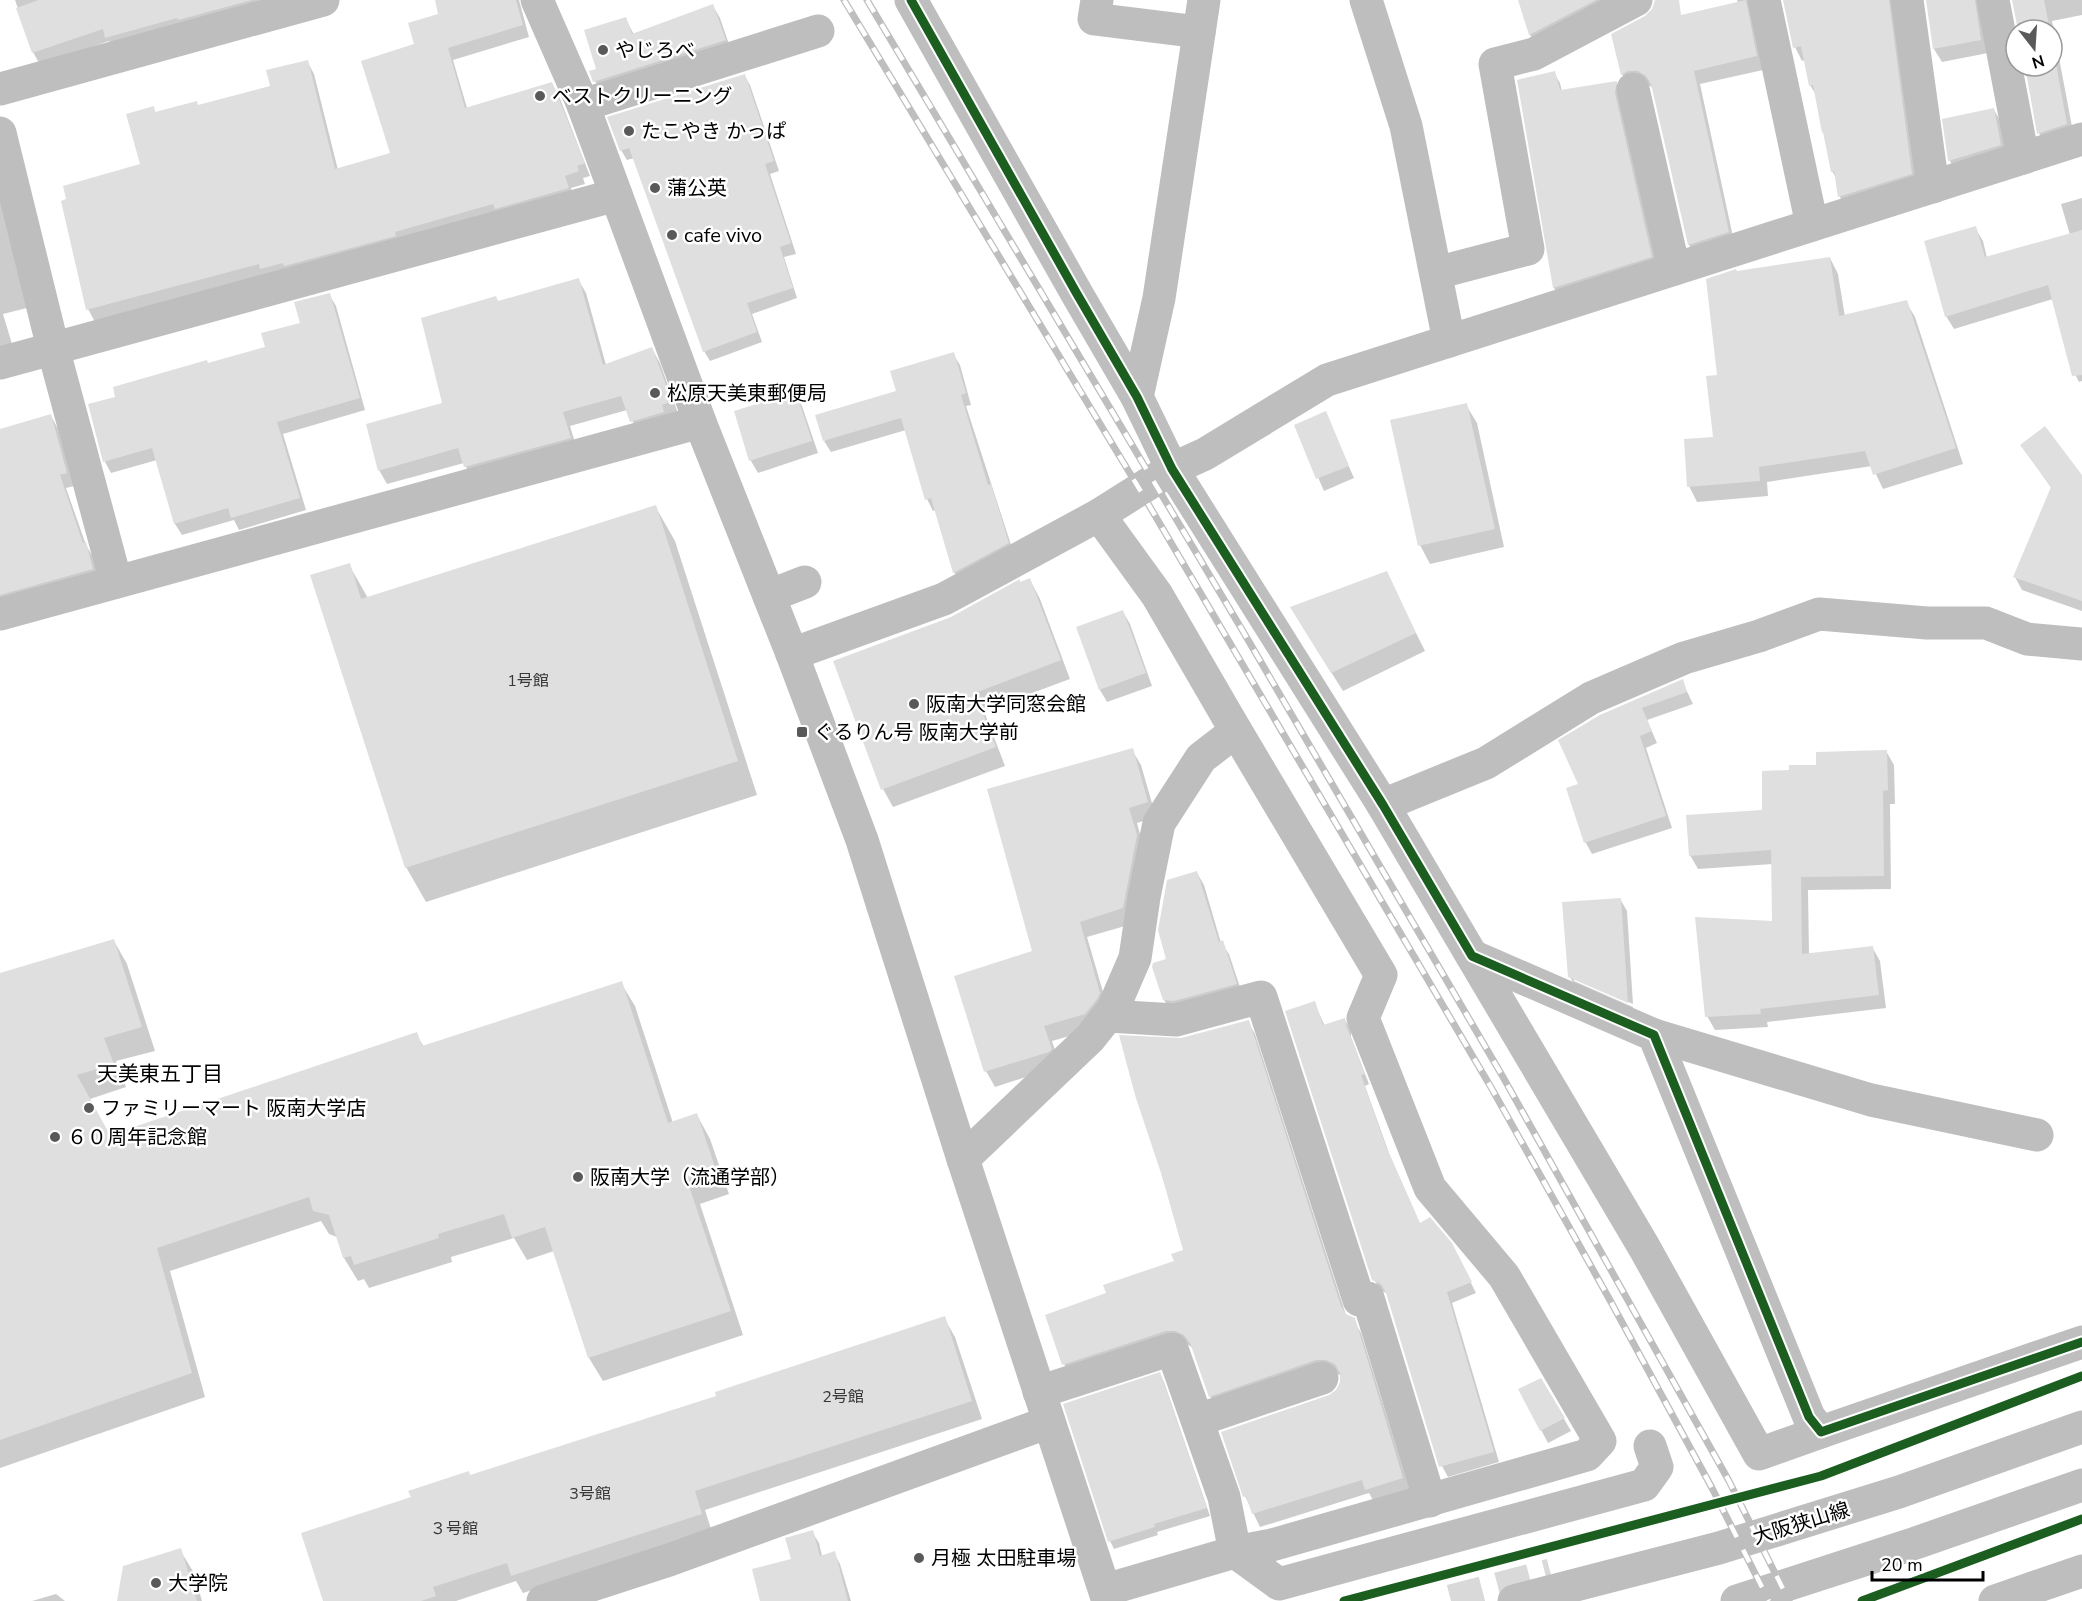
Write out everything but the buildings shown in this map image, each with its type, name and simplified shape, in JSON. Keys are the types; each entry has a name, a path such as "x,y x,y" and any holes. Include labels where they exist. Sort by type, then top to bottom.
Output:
{"street":[{"path":"0,89 323,0"},
{"path":"537,0 583,105 700,422 792,654 862,840 963,1159 1106,1596 1235,1552 1272,1545 1587,1455 1600,1441 1504,1276 1430,1188 1363,1018 1380,975 1157,595 1099,515"},
{"path":"911,0 1137,397 1172,469 1383,805 1644,1247 1759,1454 2082,1342"},
{"path":"1097,0 1094,19 1199,32"},
{"path":"1137,397 1159,298 1204,0"},
{"path":"1366,0 1406,126 1449,341"},
{"path":"1436,273 1528,249 1495,64 1534,54 1592,10 1636,0"},
{"path":"1764,0 1812,225"},
{"path":"1906,0 1933,187"},
{"path":"1993,0 2023,158"},
{"path":"583,105 818,31"},
{"path":"1633,90 1674,269"},
{"path":"0,133 53,348 116,582"},
{"path":"792,654 944,599 1099,515 1172,469 1205,454 1327,380 2082,139"},
{"path":"0,363 616,195"},
{"path":"0,614 700,422"},
{"path":"769,596 805,582"},
{"path":"1383,805 1486,764 1591,698 1684,658 1759,636 1819,614 1927,623 1986,623 2027,639 2082,644"},
{"path":"963,1159 1090,1038 1113,1009 1135,958 1144,897 1159,823 1201,758 1236,731"},
{"path":"1472,956 1654,1035 1871,1100 2037,1135"},
{"path":"1108,1016 1176,1020 1261,997 1359,1300 1368,1298 1430,1501"},
{"path":"1654,1035 1809,1417 1821,1432"},
{"path":"543,1601 669,1560 1044,1407 1172,1349 1224,1497 1235,1552 1279,1584 1644,1485 1657,1467 1650,1446"},
{"path":"1198,1420 1322,1378"},
{"name":"大阪狭山線","path":"1514,1601 1719,1548 1899,1492 2082,1427"},
{"path":"1737,1601 1910,1545 2082,1485"},
{"path":"1995,1601 2082,1571"}],"tunnel":[{"path":"1451,1601 1551,1575"}],"railway":[{"path":"844,0 1140,490 1492,1089 1712,1488 1769,1601"},
{"path":"867,0 1244,633 1503,1077 1729,1481 1789,1601"}],"cycle path":[{"path":"911,0 1137,397 1172,469 1383,805 1472,956 1654,1035 1809,1417 1821,1432 2082,1342"},
{"path":"1344,1601 1821,1476 2082,1376"},
{"path":"1862,1601 2082,1519"}],"place":[{"name":"やじろべ","path":"603,50"},
{"name":"ベストクリーニング","path":"540,96"},
{"name":"たこやき かっぱ","path":"629,131"},
{"name":"蒲公英","path":"655,188"},
{"name":"cafe vivo","path":"672,235"},
{"name":"松原天美東郵便局","path":"655,393"},
{"name":"阪南大学同窓会館","path":"914,704"},
{"name":"ぐるりん号 阪南大学前","path":"802,732"},
{"name":"ファミリーマート 阪南大学店","path":"89,1108"},
{"name":"６０周年記念館","path":"55,1137"},
{"name":"阪南大学（流通学部）","path":"578,1177"},
{"name":"月極 太田駐車場","path":"919,1558"},
{"name":"大学院","path":"156,1583"}],"district":[{"name":"天美東五丁目","path":"160,1074"}]}
